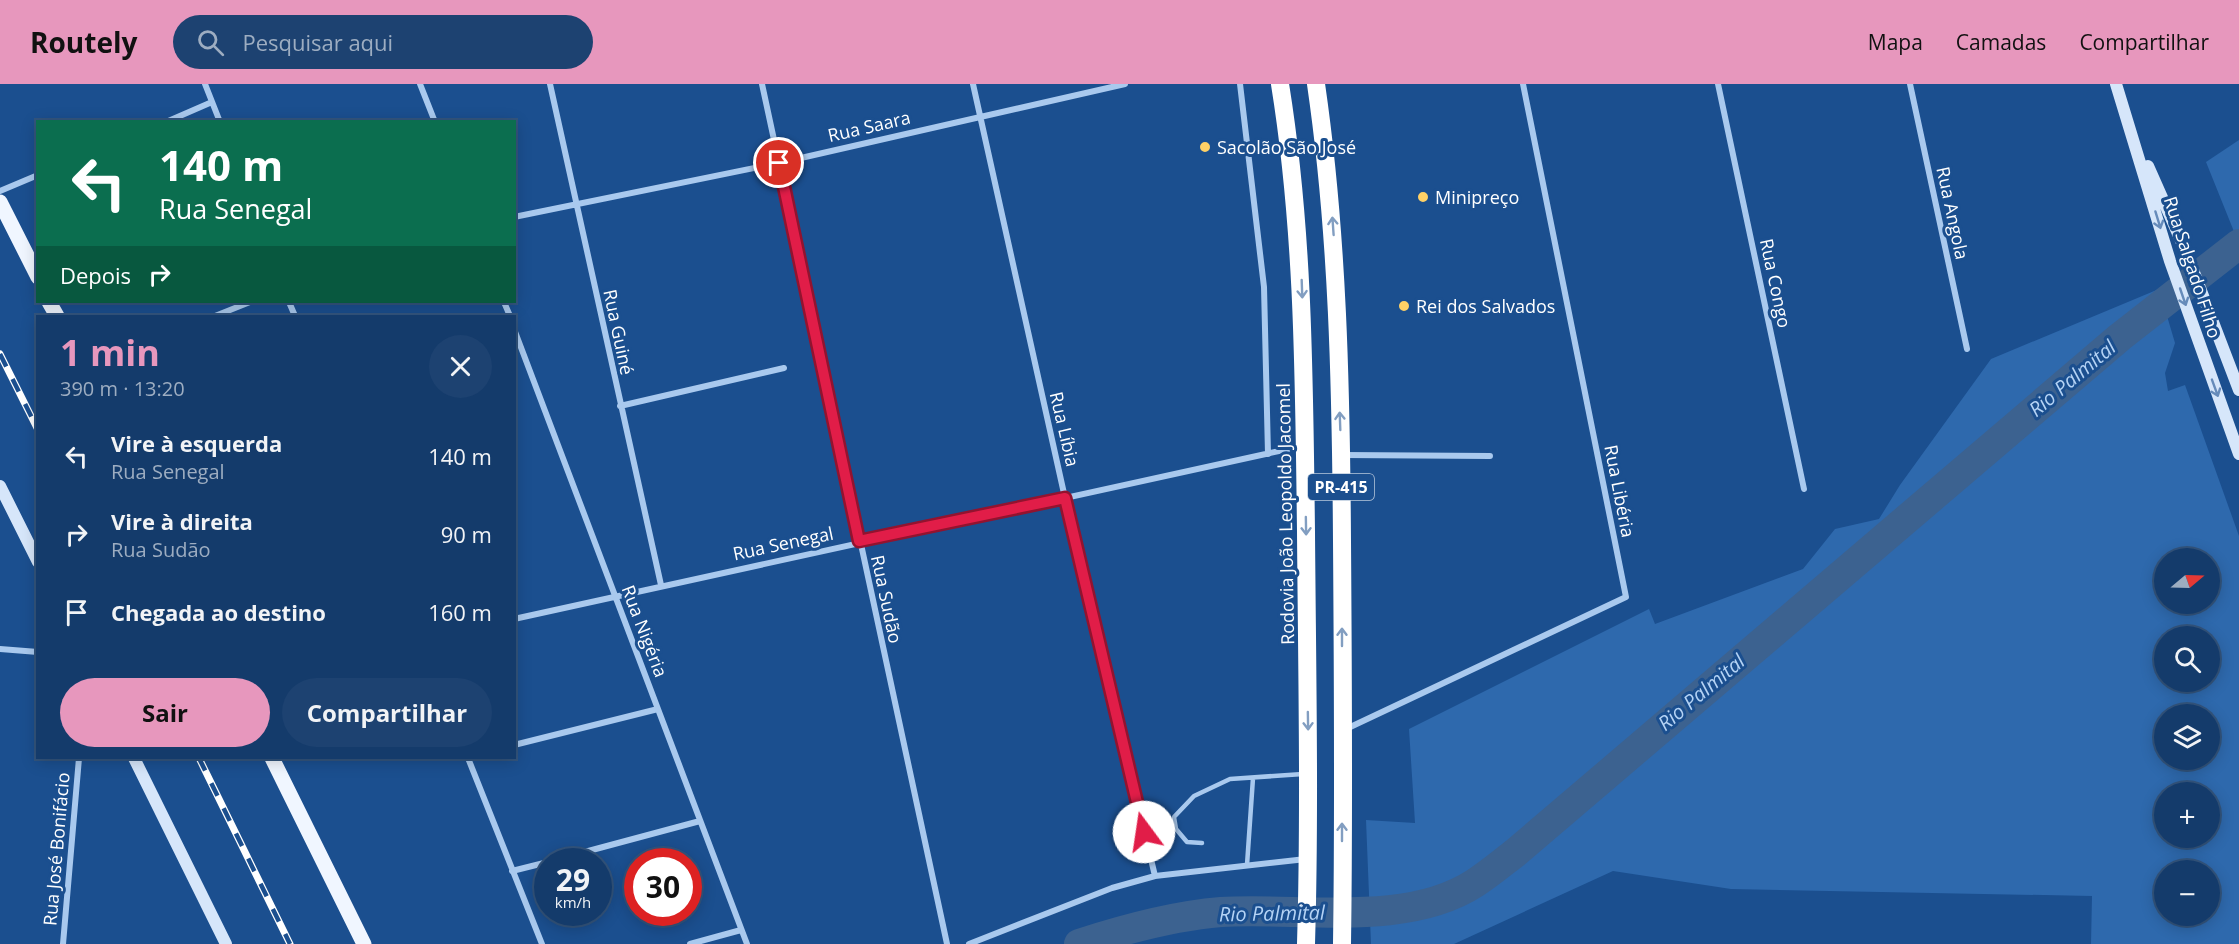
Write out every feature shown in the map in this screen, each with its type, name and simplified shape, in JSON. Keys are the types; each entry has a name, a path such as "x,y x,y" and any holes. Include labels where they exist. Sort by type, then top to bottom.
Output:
{"highway":[{"name":"Rodovia João Leopoldo Jacomel","path":"1280,84 1295,195 1302,277 1308,774 1306,939"},
{"name":"PR-415","path":"1316,84 1327,164 1334,247 1341,455 1342,939"}],"main road":[{"name":"Rua Salgado Filho","path":"2116,84 2170,261 2239,454"},
{"name":"Rua Salgado Filho","path":"2130,124 2187,254 2239,390"},
{"path":"0,202 36,273"},
{"path":"0,486 36,558"},
{"path":"134,759 226,944"},
{"path":"272,759 364,944"}],"street":[{"path":"205,84 219,120"},
{"path":"420,84 434,120"},
{"name":"Rua Guiné","path":"550,84 661,585"},
{"name":"Rua Sudão","path":"762,84 947,944"},
{"name":"Rua Líbia","path":"973,84 1065,498 1155,876"},
{"name":"Rua Saara","path":"516,217 779,163 1125,84"},
{"path":"1240,84 1264,287 1268,454"},
{"name":"Rua Libéria","path":"1342,731 1626,597 1522,84"},
{"name":"Rua Congo","path":"1718,84 1804,489"},
{"name":"Rua Angola","path":"1910,84 1967,349"},
{"path":"171,120 212,102"},
{"path":"0,191 36,177"},
{"path":"218,315 248,303"},
{"name":"Rua Nigéria","path":"516,334 747,944"},
{"path":"620,406 784,368"},
{"name":"Rua Senegal","path":"516,619 859,541 1305,445"},
{"path":"1341,455 1490,456"},
{"path":"0,649 36,652"},
{"path":"516,744 658,709"},
{"name":"Rua José Bonifácio","path":"63,944 79,759"},
{"path":"468,759 542,944"},
{"path":"601,848 700,821"},
{"path":"969,944 1112,888 1155,876 1307,859"},
{"path":"512,871 534,866"},
{"path":"690,944 741,930"}],"lane":[{"path":"1202,843 1187,842 1176,829 1174,817 1194,795 1230,779 1308,774"},
{"path":"1247,865 1253,778"}],"shaded area":[{"path":"2239,140 2239,244 2206,162"},
{"path":"2159,289 2175,343 2165,373 2168,391 2185,385 2239,536 2239,944 2091,944 2092,896 1731,889 1613,871 1454,944 1371,944 1366,820 1415,823 1409,729 1649,609 1655,624 1803,569 1835,529 1879,519 1900,485 1991,359"}],"waterway":[{"name":"Rio Palmital","path":"1079,944 1149,924 1221,912 1385,911 1417,906 1448,897 1475,883 1515,853 2120,337 2239,244"}],"railway":[{"path":"0,354 36,426"},
{"path":"199,759 290,944"}],"place":[{"name":"Sacolão São José","path":"1205,147"},
{"name":"Minipreço","path":"1423,197"},
{"name":"Rei dos Salvados","path":"1404,306"}],"route":[{"path":"779,163 859,541 1065,498 1144,832"}]}
